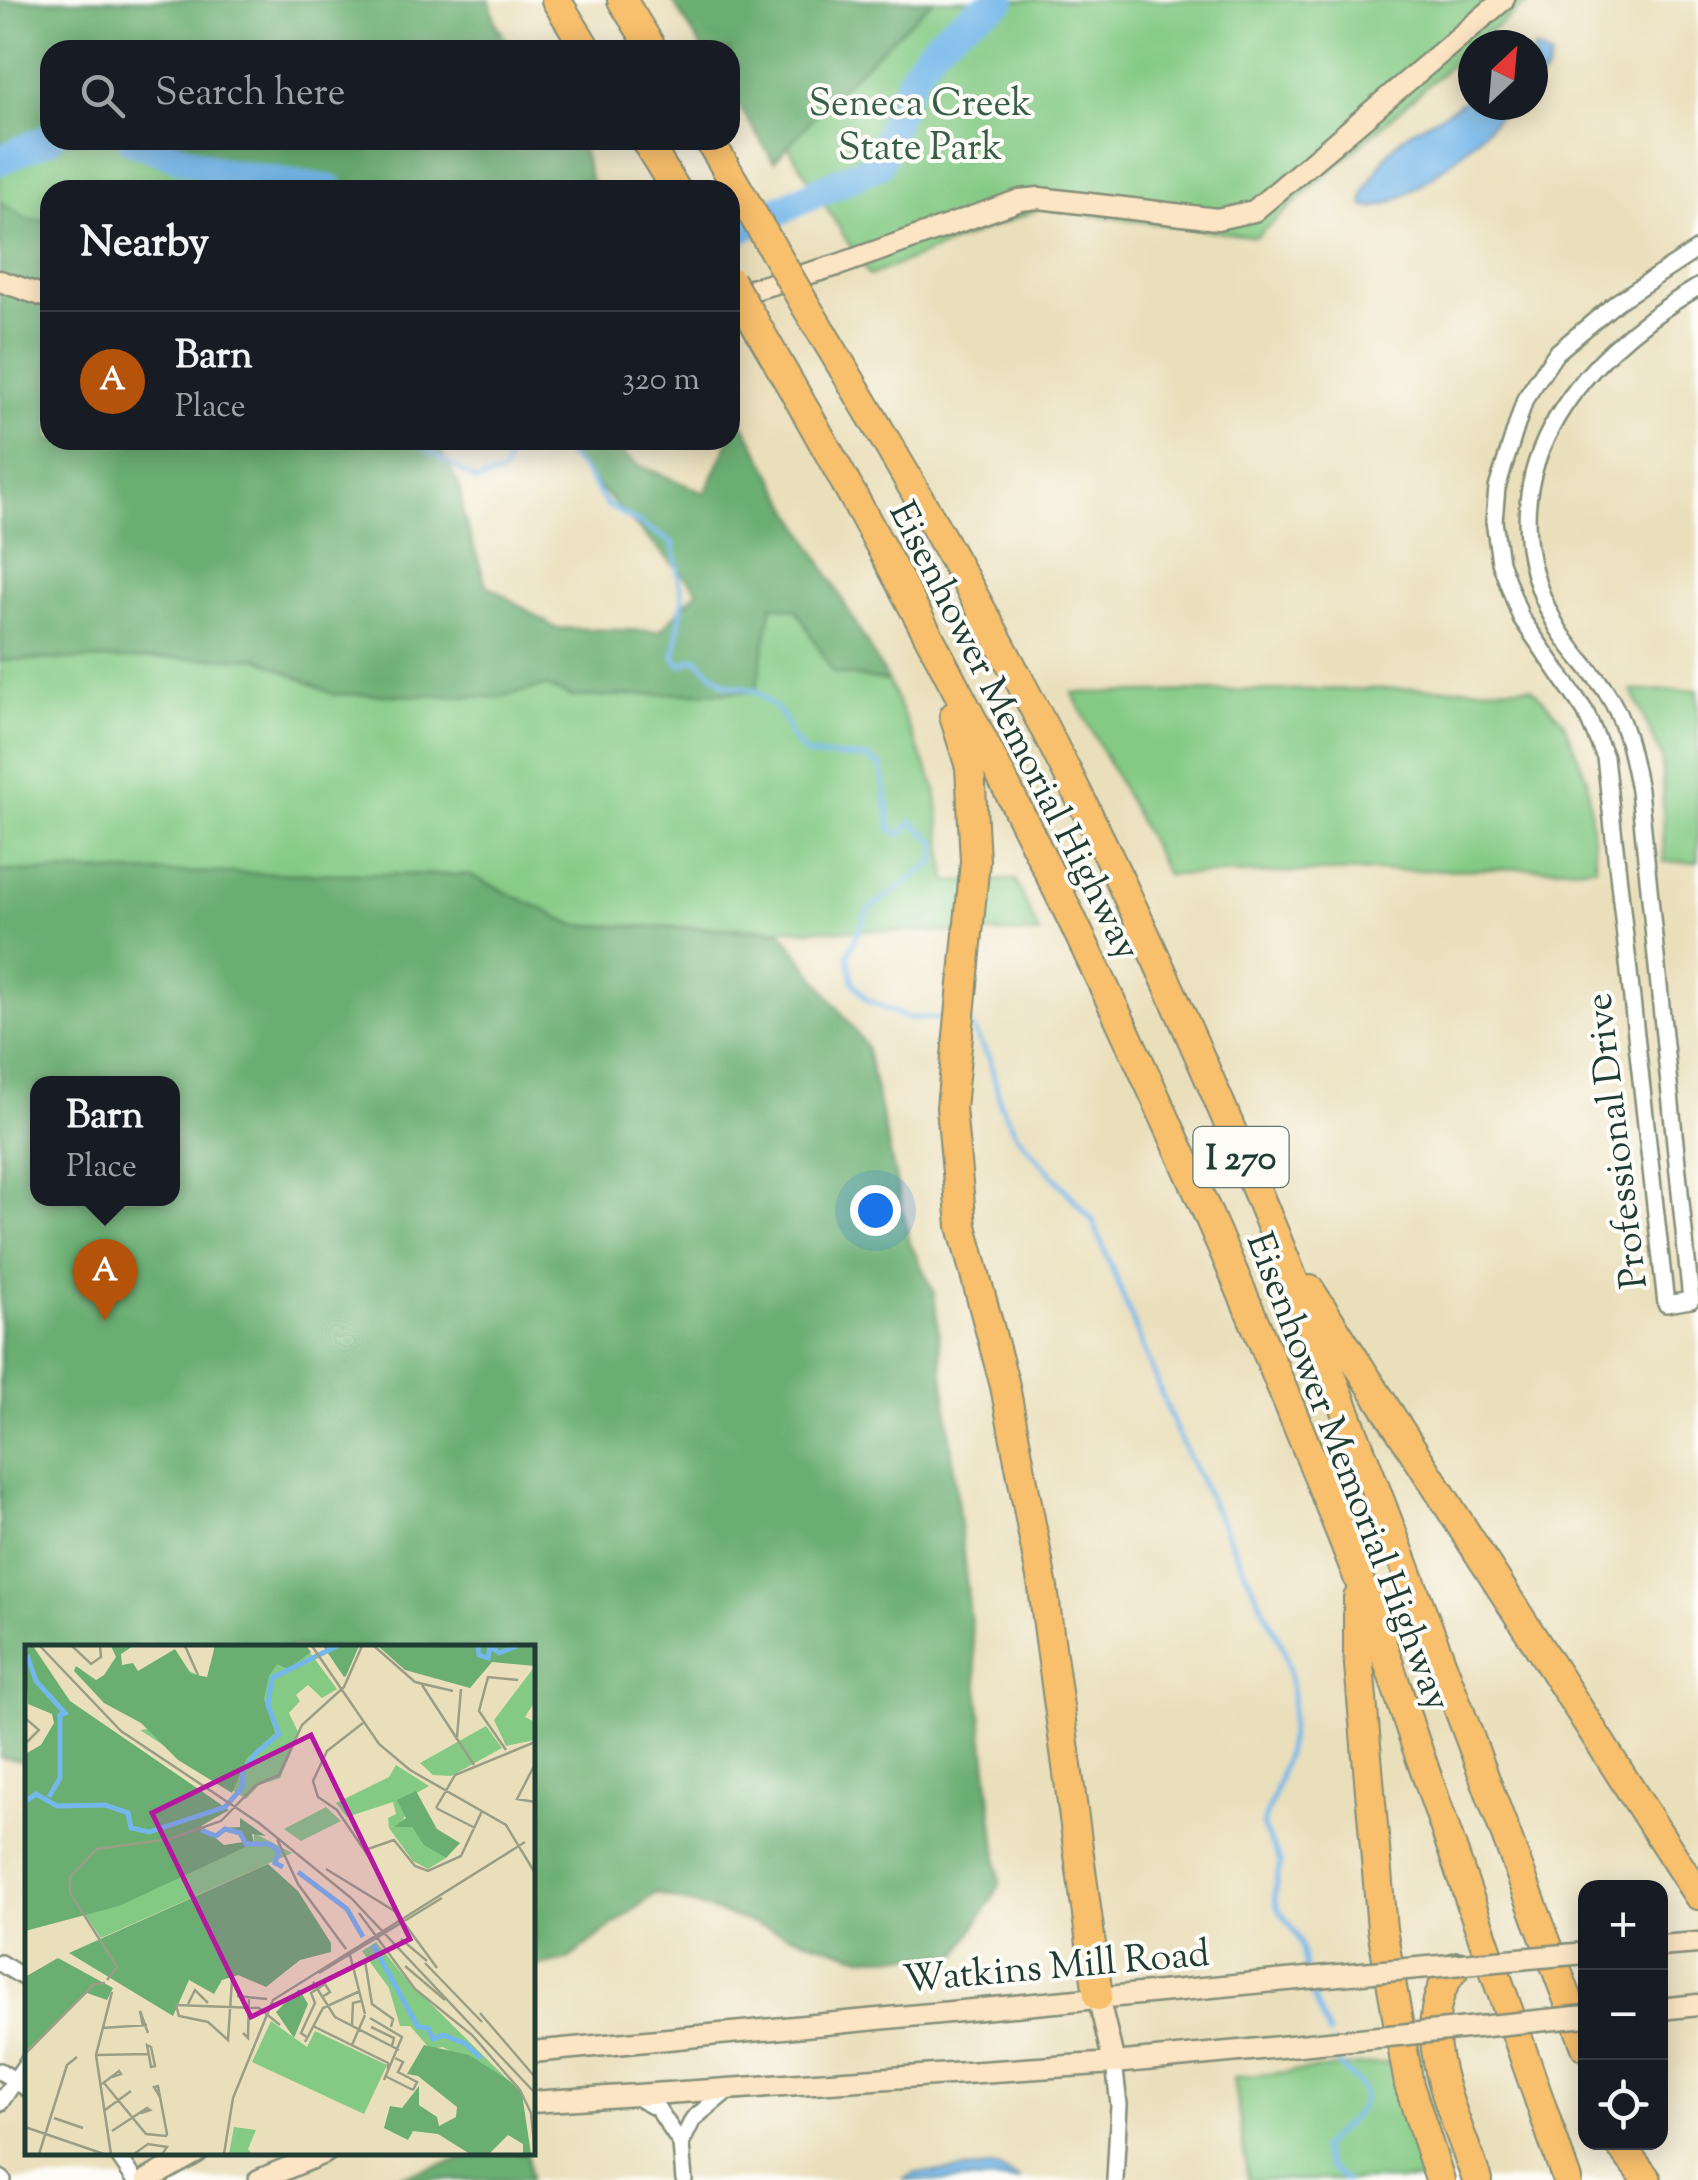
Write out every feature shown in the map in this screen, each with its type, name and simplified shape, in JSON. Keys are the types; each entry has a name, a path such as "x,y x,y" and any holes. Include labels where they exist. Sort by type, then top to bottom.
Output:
{"highway":[{"path":"556,0 581,40"},
{"path":"622,0 647,40"},
{"path":"651,150 670,180"},
{"name":"I 270","path":"716,152 732,180"},
{"name":"I 270","path":"740,193 926,504 1103,846 1268,1218 1578,2026"},
{"name":"Eisenhower Memorial Highway","path":"740,298 882,543 934,652 1050,871 1190,1169 1358,1576 1568,2180"},
{"path":"934,652 970,767 975,861 951,1108 962,1226 1005,1386 1044,1588 1098,1996"},
{"path":"1268,1218 1328,1319 1698,1894"},
{"path":"1358,1576 1358,1653 1382,1929 1409,2085 1440,2180"},
{"path":"1457,1966 1442,1982 1435,2040 1477,2180"},
{"path":"1621,2150 1631,2180"},
{"path":"1624,2150 1647,2180"}],"main road":[{"path":"740,293 838,265 1020,200 1039,198 1218,219 1254,211 1503,0"},
{"path":"0,281 40,295"},
{"path":"1668,1945 1698,1943"},
{"name":"Watkins Mill Road","path":"535,2052 1176,1988 1578,1954"},
{"path":"1098,1996 1114,2063"},
{"path":"1668,2009 1698,2006"},
{"path":"535,2102 626,2092 1435,2040 1578,2017"},
{"path":"147,2180 191,2155"},
{"path":"259,2180 319,2155"}],"street":[{"name":"Professional Drive","path":"1698,248 1617,302 1556,352 1520,414 1504,458 1494,521 1500,562 1521,618 1584,710 1605,757 1666,1304 1691,1300 1691,1222 1640,790 1628,733 1606,692 1553,620 1526,538 1526,506 1538,450 1565,400 1609,352 1698,287"},
{"path":"0,1962 25,1978"},
{"path":"1114,2063 1119,2105 1116,2180"},
{"path":"0,2071 21,2084 0,2103"},
{"path":"681,2144 693,2119 735,2086"},
{"path":"626,2092 658,2109 681,2144 684,2180"},
{"path":"118,2155 135,2180"}],"green space":[{"path":"0,0 482,0 507,40 40,40 40,150 574,150 591,180 40,180 40,289 0,277"},
{"path":"0,0 490,0 500,40 40,40 40,142 0,160"},
{"path":"672,0 933,0 834,94 774,162 740,108 740,40 697,40"},
{"name":"Seneca Creek State Park","path":"697,0 1531,0 1492,30 1458,30 1458,58 1256,237 1041,208 869,276 740,69 740,40 722,40"},
{"path":"159,150 582,150 591,180 267,180 219,172"},
{"path":"0,202 28,220 40,220 40,450 440,450 460,487 463,515 486,584 555,628 660,631 698,590 563,450 618,450 636,464 705,493 725,450 740,450 740,418 888,681 833,673 797,610 772,605 756,691 572,697 546,686 499,697 333,694 258,658 0,660"},
{"path":"55,450 60,450 258,658 333,694 499,697 546,686 572,697 755,691 771,605 797,610 833,673 888,681 936,789 947,882 1016,880 1039,934 575,925 470,875 0,871 0,660 161,658"},
{"path":"1531,687 1563,721 1587,779 1596,867 1167,875 1072,693"},
{"path":"1698,690 1698,862 1664,862 1662,758 1632,691"},
{"path":"0,871 470,875 575,925 781,931 866,1046 910,1243 934,1292 1000,1885 958,1955 862,1957 656,1893 567,1960 535,1967 535,1645 25,1645 25,1761 0,1758"},
{"path":"1394,2062 1432,2180 1248,2180 1234,2077"},
{"path":"478,2155 527,2155 530,2180 384,2180"}],"water":[{"path":"1458,104 1458,120 1495,120 1417,187 1378,207 1364,206 1373,177 1396,143"},
{"path":"997,2168 1021,2180 903,2180 916,2173"}],"waterway":[{"path":"740,228 879,164 908,85 919,66 950,32 1001,0"},
{"path":"0,160 40,142"},
{"path":"159,150 219,172 269,180"},
{"path":"219,172 221,180"},
{"path":"428,450 477,481 503,473 511,450"},
{"path":"561,450 583,470 607,505 673,543 683,599 674,658 681,665 695,658 725,684 756,691 783,715 791,737 807,755 867,758 882,767 891,829 900,835 912,822 937,843 935,862 868,910 848,954 853,982 867,1000 907,1018 949,1018"},
{"path":"969,1023 990,1060 1001,1106 1018,1136 1093,1221 1178,1435 1284,1650 1290,1673 1292,1718 1284,1761 1262,1826 1281,1863 1275,1902 1300,1942 1306,1974"},
{"path":"1308,1985 1329,2035"},
{"path":"1332,2045 1339,2064 1364,2093 1359,2110 1321,2149 1328,2167 1346,2180"}],"place":[{"name":"Barn","path":"105,1321"}]}
